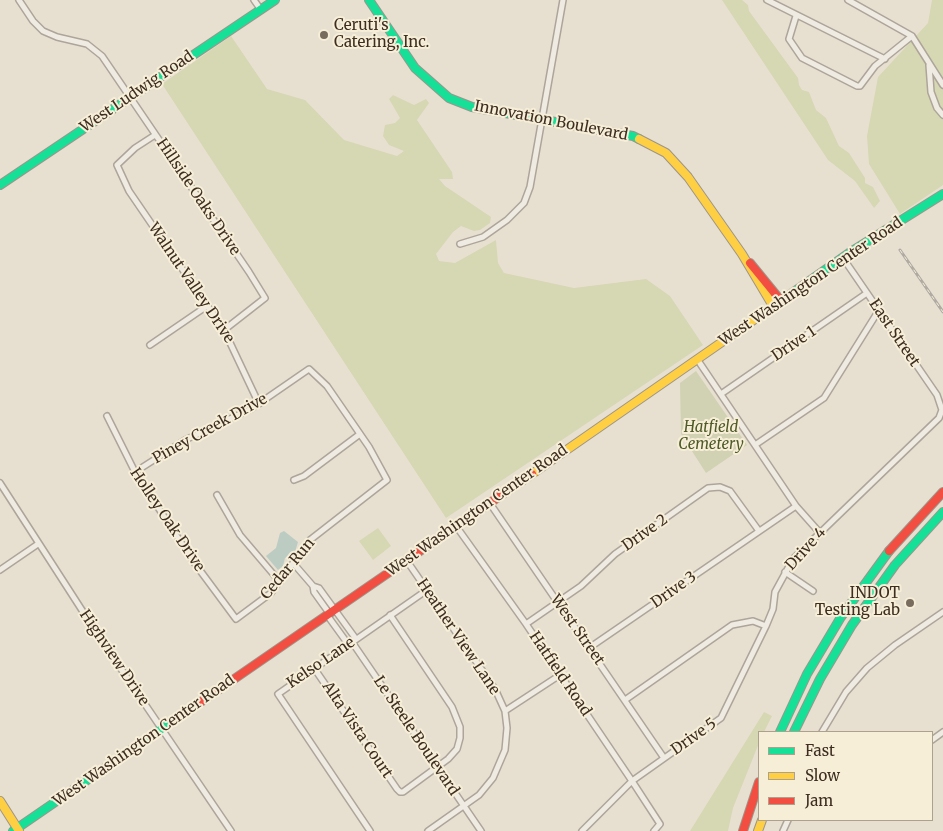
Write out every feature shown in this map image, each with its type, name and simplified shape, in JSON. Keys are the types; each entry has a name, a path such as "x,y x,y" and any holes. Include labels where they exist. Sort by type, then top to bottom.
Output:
{"main road":[{"name":"West Ludwig Road","path":"0,186 130,96 275,0"},
{"name":"Innovation Boulevard","path":"365,0 376,12"},
{"name":"Innovation Boulevard","path":"369,0 415,68 426,80 449,98 478,108 633,136 666,153 688,177 742,254 773,306"},
{"name":"West Washington Center Road","path":"16,830 773,306 843,258 943,194"},
{"name":"Innovation Boulevard","path":"742,254 766,280 781,301"},
{"path":"780,731 806,674 841,617 885,556 943,492"},
{"path":"794,731 820,679 852,625 895,565 943,512"},
{"path":"744,831 758,785"},
{"path":"0,801 16,830"}],"street":[{"name":"Hillside Oaks Drive","path":"18,0 33,21 44,31 57,37 87,44 102,56 265,298 224,330"},
{"path":"254,0 261,10"},
{"path":"460,244 483,237 508,220 524,203 530,188 563,0"},
{"path":"767,0 885,59"},
{"path":"848,0 912,36 943,85"},
{"path":"796,16 789,39 802,58 852,85 860,86 870,71 912,36"},
{"path":"929,65 931,92 936,108 943,115"},
{"name":"Walnut Valley Drive","path":"155,135 136,148 117,165 129,191 224,330 259,404"},
{"name":"East Street","path":"843,258 937,396 942,410"},
{"name":"Drive 1","path":"721,394 867,293"},
{"path":"150,345 207,306"},
{"path":"755,445 824,398 879,310"},
{"path":"697,359 796,506 820,533"},
{"name":"Piney Creek Drive","path":"135,472 185,440 259,404 310,369 327,386 360,434"},
{"name":"Drive 4","path":"766,626 773,609 774,592 792,559 922,435 939,418 942,410"},
{"name":"Holley Oak Drive","path":"107,416 135,472 193,561 236,619"},
{"path":"294,480 304,476 360,434"},
{"name":"Cedar Run","path":"236,619 266,598 294,564 310,540 387,480 360,434"},
{"name":"Highview Drive","path":"0,483 38,544 231,831"},
{"name":"Drive 2","path":"526,624 581,586 615,554 708,488 720,487 730,491 759,531"},
{"path":"217,495 240,534 280,582"},
{"name":"West Street","path":"489,502 664,758"},
{"name":"Drive 3","path":"590,648 796,506"},
{"name":"Hatfield Road","path":"456,526 526,624 660,824 654,831"},
{"path":"0,570 38,544"},
{"name":"Heather View Lane","path":"407,561 495,689 505,711 507,740 501,763 483,789 464,806 428,831"},
{"path":"294,564 313,586 314,592 331,612"},
{"path":"784,572 814,591"},
{"name":"Kelso Lane","path":"370,831 279,698 280,690 427,590"},
{"name":"Le Steele Boulevard","path":"331,612 480,831"},
{"name":"Le Steele Boulevard","path":"331,612 352,642"},
{"path":"823,731 846,692 867,668 895,645 943,612"},
{"path":"390,615 458,716 460,738 457,749 438,768"},
{"path":"625,700 732,625 742,621 753,620 766,626"},
{"name":"Drive 5","path":"582,831 632,781 721,718 766,626"},
{"name":"Alta Vista Court","path":"314,668 400,792 438,768"},
{"path":"505,711 560,675"}],"green space":[{"path":"722,0 742,0 748,5 749,11 798,78 802,90 809,92 816,110 826,118 839,146 849,153 865,178 865,183 873,187 880,201 874,208 855,181 828,160"},
{"path":"932,0 943,0 943,185 900,214 869,164 867,136 878,77 928,23"},
{"path":"231,36 267,89 305,100 344,140 397,156 404,151 389,145 383,136 385,125 395,123 400,118 389,99 393,95 414,105 426,99 429,103 417,120 452,172 453,179 439,179 445,186 491,217 490,223 480,230 474,231 461,226 453,232 436,254 439,261 455,263 496,240 498,263 504,273 574,288 646,279 670,296 703,345 446,518 162,84"},
{"name":"Hatfield Cemetery","path":"696,371 747,445 706,473 681,434 680,383"},
{"path":"378,528 391,546 373,560 359,541"},
{"path":"764,712 772,716 764,731 758,731 758,746 733,808 728,831 690,831"}],"shaded area":[{"path":"284,531 298,542 295,552 285,558 283,566 278,570 266,556 276,548 280,533"}],"railway":[{"path":"900,250 943,312"}],"traffic: fast":[{"path":"0,185 275,0"},
{"path":"369,0 415,68 449,98 472,107 633,136 639,139"},
{"path":"758,317 849,253 943,194"},
{"path":"794,731 820,679 852,625 895,565 943,512"},
{"path":"780,731 807,674 841,617 889,551"},
{"path":"13,831 192,708"}],"traffic: slow":[{"path":"639,139 666,153 688,177 742,254 773,306"},
{"path":"532,474 758,317"},
{"path":"0,801 19,831"},
{"path":"758,831 762,821"}],"traffic: jam":[{"path":"750,263 781,301"},
{"path":"192,708 532,474"},
{"path":"889,551 943,492"},
{"path":"743,831 758,785"}],"place":[{"name":"Ceruti's Catering, Inc.","path":"324,35"},
{"name":"INDOT Testing Lab","path":"910,603"}]}
